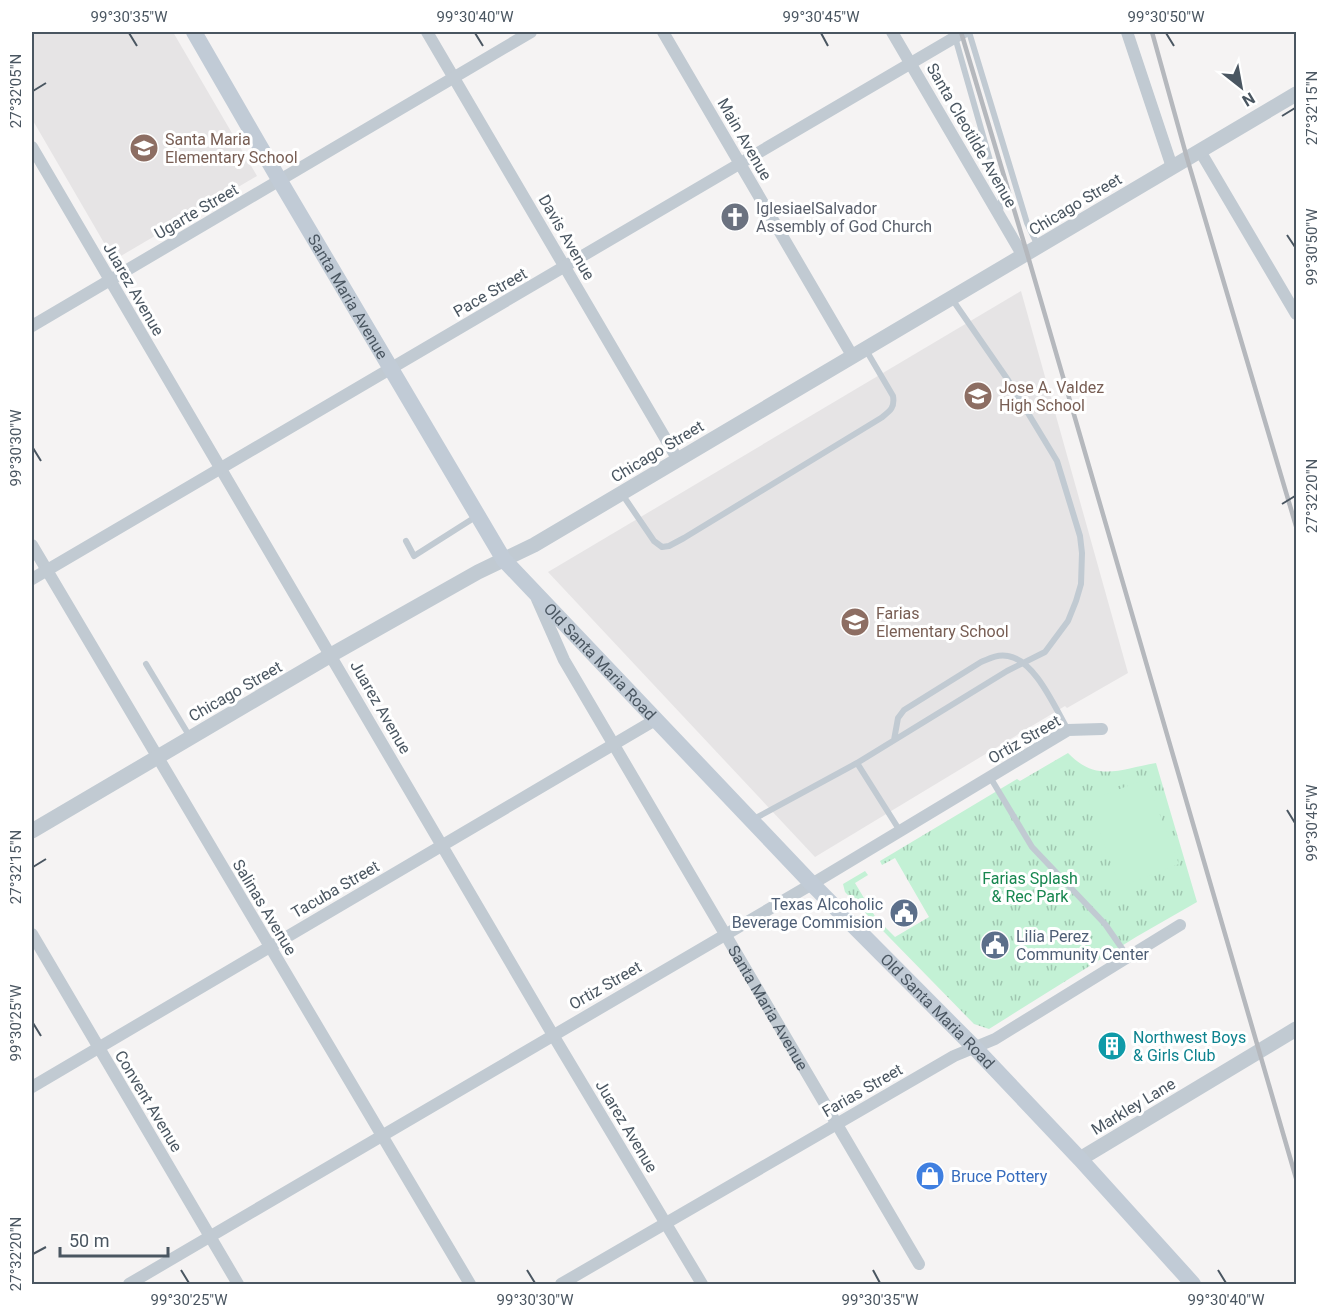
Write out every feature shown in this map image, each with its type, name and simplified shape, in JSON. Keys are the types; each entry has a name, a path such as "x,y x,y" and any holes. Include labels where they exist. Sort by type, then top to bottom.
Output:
{"main road":[{"name":"Santa Maria Avenue","path":"194,32 504,560"},
{"name":"Old Santa Maria Road","path":"504,560 750,821 975,1048 1080,1159 1193,1284"}],"street":[{"name":"Davis Avenue","path":"428,32 678,460"},
{"name":"Ugarte Street","path":"32,326 531,32"},
{"name":"Main Avenue","path":"663,32 740,164 860,353"},
{"name":"Santa Cleotilde Avenue","path":"892,32 1023,256"},
{"path":"1127,32 1172,167"},
{"name":"Pace Street","path":"32,579 740,164 957,33"},
{"name":"Chicago Street","path":"32,831 331,655 478,572 534,546 1296,94"},
{"name":"Juarez Avenue","path":"32,147 553,1035 702,1284"},
{"path":"1200,151 1296,314"},
{"name":"Salinas Avenue","path":"32,545 470,1284"},
{"name":"Santa Maria Avenue","path":"534,592 564,660 919,1264"},
{"name":"Tacuba Street","path":"32,1087 655,720"},
{"name":"Ortiz Street","path":"129,1284 812,884 1068,730 1102,729"},
{"name":"Farias Street","path":"561,1284 954,1056 995,1039 1180,926"},
{"name":"Convent Avenue","path":"32,934 238,1284"},
{"name":"Markley Lane","path":"1080,1159 1296,1029"}],"lane":[{"path":"969,32 1026,222 1038,247"},
{"path":"957,33 1001,199 999,216"},
{"path":"750,821 857,763 1006,671 1045,651 1068,621 1081,584 1082,553 1080,536 1057,461 1008,381 951,298"},
{"path":"622,493 654,541 662,547 676,542 891,410 894,403 892,396 860,353"},
{"path":"406,541 414,556 478,516"},
{"path":"894,740 898,718 904,710 981,662 995,656 1009,656 1025,663 1033,671 1068,730"},
{"path":"146,664 191,738"},
{"path":"857,763 900,831"},
{"path":"990,777 1032,846 1105,924 1128,957"}],"shaded area":[{"name":"Santa Maria Elementary School","path":"32,32 173,32 257,176 114,260 32,119"},
{"name":"Farias Elementary School","path":"1021,291 1128,673 1067,708 1065,706 815,857 548,572"}],"green space":[{"name":"Farias Splash & Rec Park","path":"1068,753 1089,768 1099,771 1109,772 1156,763 1197,902 1136,937 989,1029 974,1024 845,892 843,884 865,871 868,875 855,883 876,918 895,937 929,917 895,858 882,865 880,861 1017,779 1020,781"},
{"path":"1146,779 1179,864 1120,887 1088,801"}],"railway":[{"path":"961,32 1296,1178"},
{"path":"1152,32 1296,526"}],"place":[{"name":"Santa Maria Elementary School","path":"144,148"},
{"name":"IglesiaelSalvador Assembly of God Church","path":"735,217"},
{"name":"Jose A. Valdez High School","path":"978,396"},
{"name":"Farias Elementary School","path":"855,622"},
{"name":"Texas Alcoholic Beverage Commision","path":"904,913"},
{"name":"Lilia Perez Community Center","path":"995,945"},
{"name":"Northwest Boys & Girls Club","path":"1112,1046"},
{"name":"Bruce Pottery","path":"930,1176"}]}
